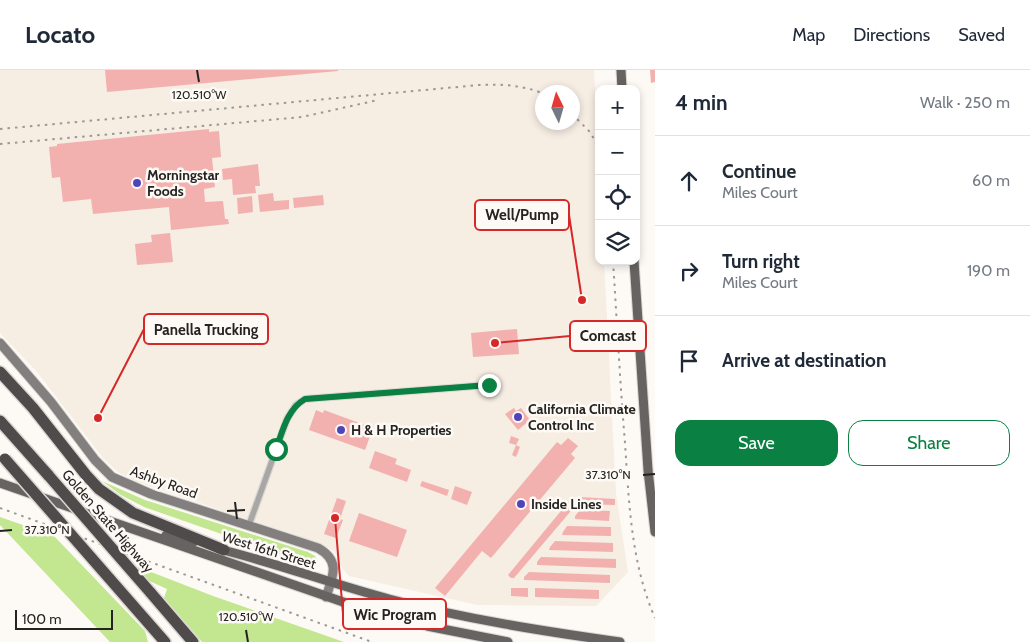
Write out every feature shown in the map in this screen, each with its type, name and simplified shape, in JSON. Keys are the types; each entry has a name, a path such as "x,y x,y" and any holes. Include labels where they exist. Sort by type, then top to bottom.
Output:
{"highway":[{"path":"0,372 33,408 86,475 105,493 134,513 224,550"},
{"name":"Golden State Highway","path":"0,421 193,642"},
{"path":"2,457 165,642"}],"main road":[{"path":"621,70 622,85"},
{"path":"634,265 652,469 655,532"},
{"name":"Ashby Road","path":"0,343 52,402 96,460 112,477 151,494 326,552 334,565 334,572 326,597"},
{"name":"West 16th Street","path":"0,483 369,611 427,626 508,642"},
{"name":"West 16th Street","path":"117,523 224,550 388,599 517,626 620,642"}],"street":[{"path":"249,525 287,419 296,405 305,399 489,385"}],"shaded area":[{"path":"0,70 594,70 595,265 604,265 616,494 628,572 596,606 477,605 349,576 342,568 334,551 321,544 135,481 118,472 103,458 37,372 0,333"}],"green space":[{"path":"102,481 145,500 308,552 315,556 318,561 317,564 313,566 144,507 121,495"},
{"path":"0,517 54,536 145,631 148,642 110,642 0,525"},
{"path":"133,565 213,596 344,642 202,642 164,598 167,589 145,579"}],"building":[{"path":"105,70 338,70 338,71 107,92"},
{"path":"650,70 655,70 655,82 651,83"},
{"name":"Morningstar Foods","path":"209,129 209,132 219,131 221,157 212,158 215,187 204,189 205,202 223,201 225,219 228,219 229,224 171,230 169,207 93,214 91,199 63,202 60,177 52,178 49,147 57,146 57,144"},
{"name":"Morningstar Foods","path":"258,164 260,186 255,186 256,193 233,195 232,179 223,180 222,169"},
{"name":"Morningstar Foods","path":"273,193 274,201 289,200 289,209 260,212 258,195"},
{"path":"323,195 324,205 294,208 293,198"},
{"name":"Morningstar Foods","path":"252,196 253,212 238,214 237,198"},
{"name":"Morningstar Foods","path":"170,233 173,262 137,265 135,244 152,242 151,235"},
{"path":"586,296 586,302 578,303 578,297"},
{"path":"517,329 519,354 473,357 471,333"},
{"name":"California Climate Control Inc","path":"514,408 516,411 521,408 530,420 518,430 505,414"},
{"name":"H & H Properties","path":"316,410 323,413 324,410 373,428 365,450 309,430"},
{"path":"95,412 103,415 100,423 92,421"},
{"path":"511,436 519,439 516,445 509,443"},
{"name":"Inside Lines","path":"568,438 578,446 571,454 575,458 491,558 482,551 445,596 435,588 557,442 561,445"},
{"path":"516,445 520,447 516,457 512,455"},
{"path":"375,451 397,459 395,464 411,470 407,482 369,468"},
{"path":"422,481 449,490 447,496 420,486"},
{"path":"455,486 472,492 467,505 451,499"},
{"path":"579,497 615,499 615,505 579,504"},
{"path":"337,498 346,501 340,519 343,520 336,538 324,534"},
{"path":"570,500 576,505 514,578 511,578 508,575"},
{"path":"580,510 610,511 609,521 575,519"},
{"path":"359,513 407,530 397,557 349,541"},
{"path":"567,526 611,527 611,536 562,535"},
{"path":"555,541 613,543 613,552 549,550"},
{"path":"541,557 616,559 616,568 537,565"},
{"path":"529,572 610,575 610,583 524,580 524,577"},
{"path":"511,588 528,588 528,597 511,596"},
{"path":"535,588 599,590 599,599 535,597"}],"railway":[{"path":"0,129 479,85 511,86 535,91"},
{"path":"0,144 302,117 378,100"},
{"path":"580,122 591,133 595,142"},
{"path":"613,265 632,532 641,576 655,618"},
{"path":"0,508 372,642"}],"place":[{"name":"Morningstar Foods","path":"137,183"},
{"name":"Well/Pump","path":"582,300"},
{"name":"Comcast","path":"495,343"},
{"name":"California Climate Control Inc","path":"518,417"},
{"name":"Panella Trucking","path":"98,418"},
{"name":"H & H Properties","path":"341,430"},
{"name":"Inside Lines","path":"521,504"},
{"name":"Wic Program","path":"335,518"}],"route":[{"path":"276,449 287,419 296,405 305,399 489,385"}]}
